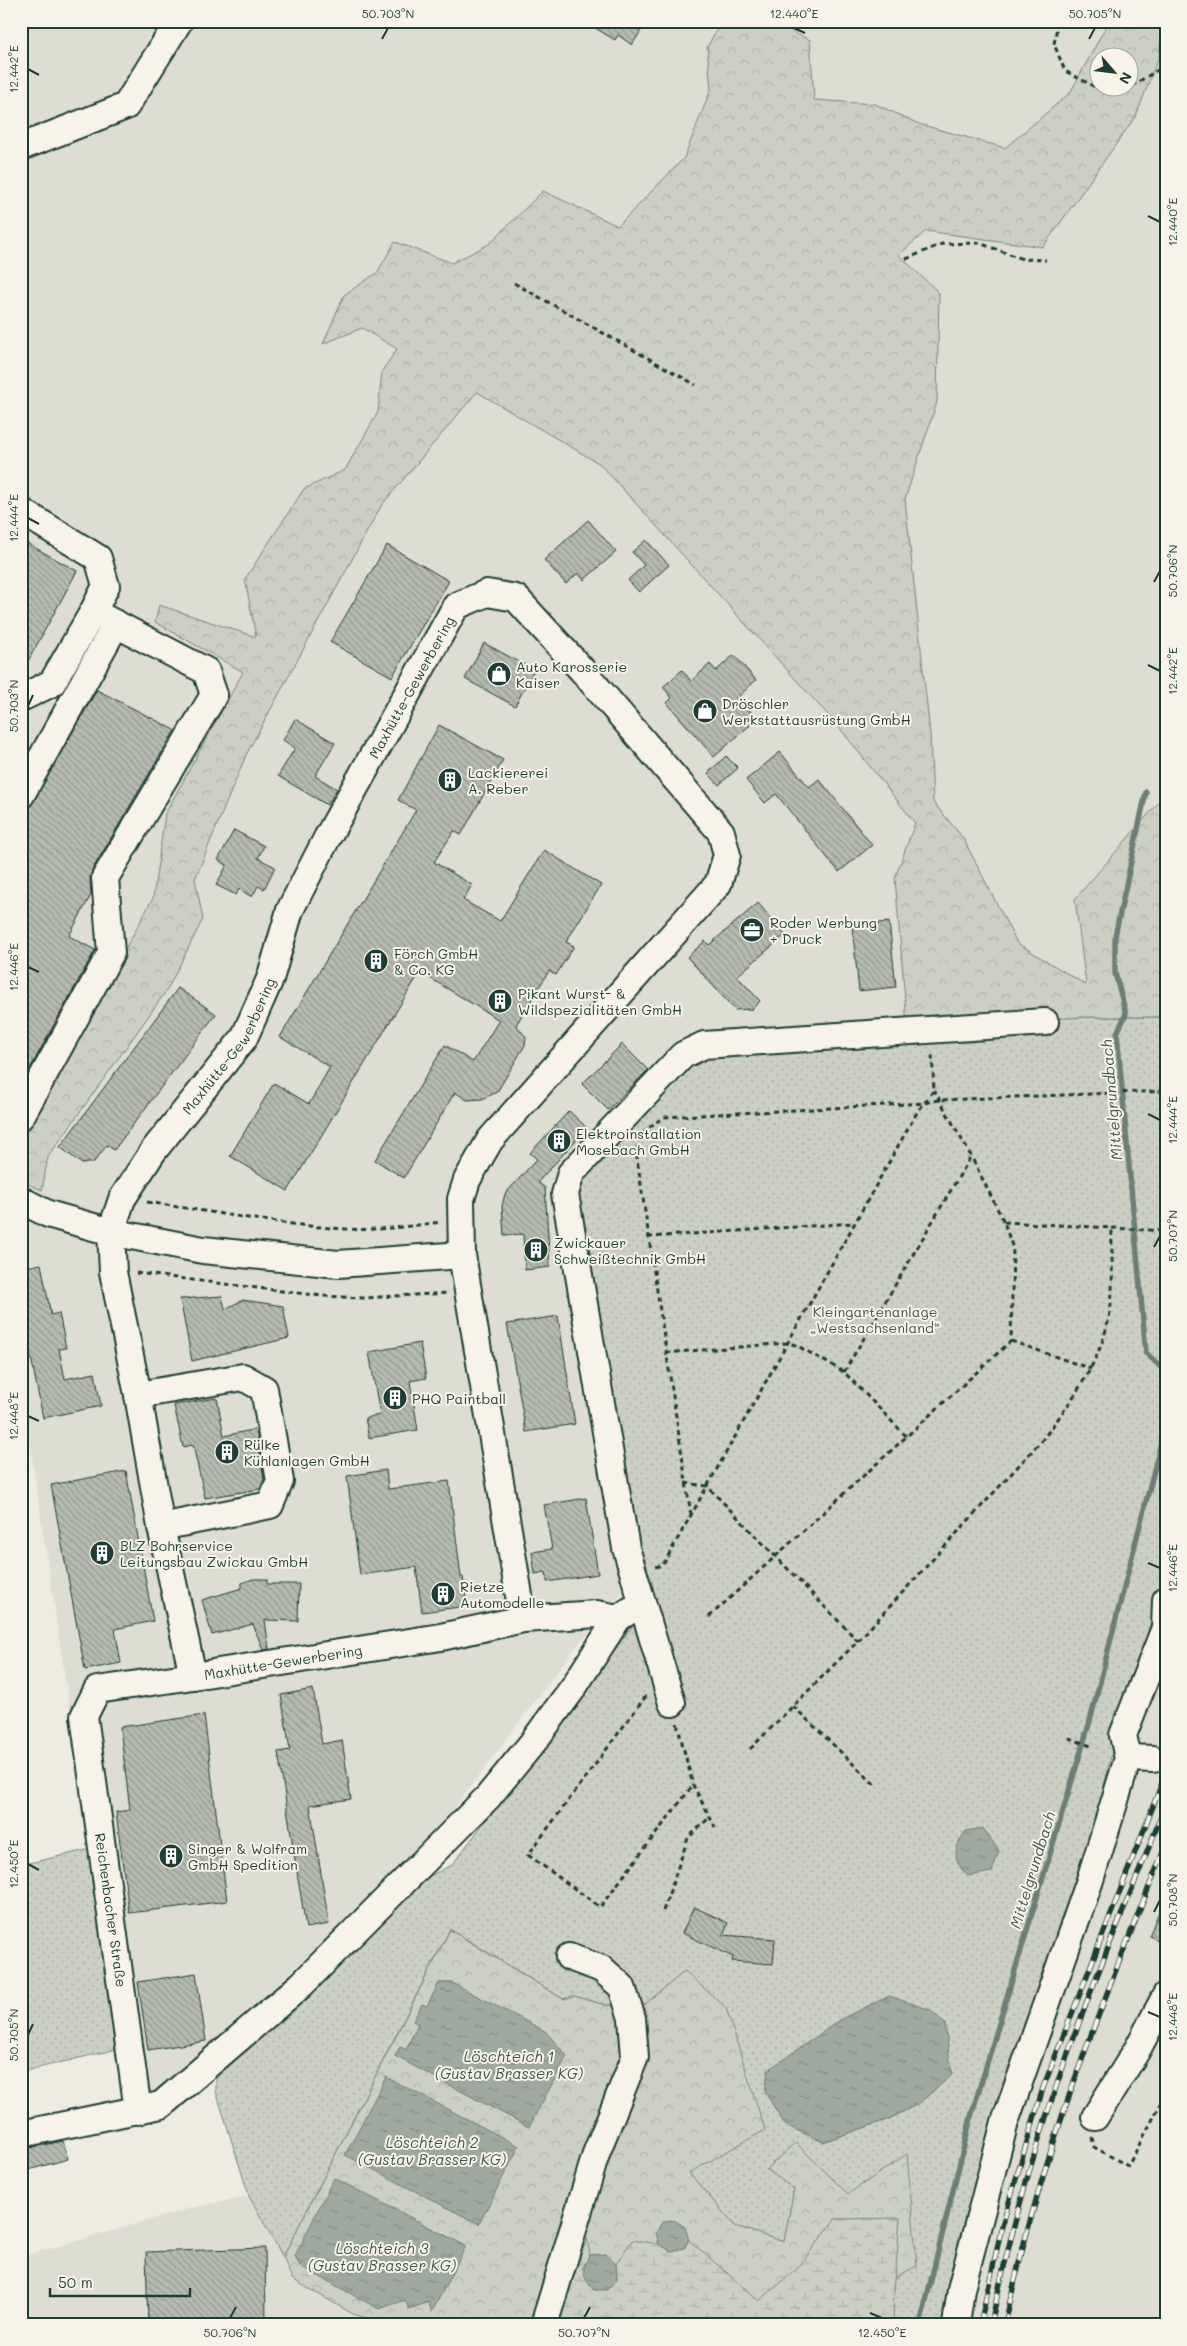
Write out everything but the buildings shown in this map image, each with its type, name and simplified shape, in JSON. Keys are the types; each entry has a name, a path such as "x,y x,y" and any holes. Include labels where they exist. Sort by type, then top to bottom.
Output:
{"street":[{"path":"21,147 126,106 179,21"},
{"path":"21,511 98,558 106,586 52,683 21,698"},
{"name":"Maxhütte-Gewerbering","path":"523,1619 462,1255 461,1199 467,1180 490,1140 718,884 727,855 721,832 588,677 516,598 487,593 456,606 327,838 290,910 270,978 244,1038 154,1150 122,1199 111,1232 113,1272 138,1395 161,1527 193,1676 432,1639 523,1619 597,1614 618,1618"},
{"path":"21,1116 111,952 105,878 214,695 206,671 93,612"},
{"path":"21,795 116,624"},
{"path":"672,1703 626,1548 565,1194 571,1172 683,1055 704,1046 1045,1022"},
{"path":"21,1200 48,1214 111,1232 204,1250 338,1264 462,1255"},
{"path":"138,1395 243,1378 264,1389 280,1482 270,1505 161,1527"},
{"path":"956,2325 961,2289 1005,2122 1089,1883 1141,1759 1123,1735 1165,1627 1166,1600"},
{"path":"21,2134 161,2105 301,1985 481,1804 534,1741 618,1618 643,1603"},
{"name":"Reichenbacher Straße","path":"138,2111 84,1716 97,1690 193,1676"},
{"path":"544,2325 597,2152 635,2057 632,2018 622,1987 602,1969 569,1957"},
{"path":"1095,2117 1137,2050 1166,1995"}],"path":[{"path":"1058,21 1054,44 1065,71 1097,88 1120,93 1166,65"},
{"path":"906,259 942,244 979,243 1023,258 1046,260"},
{"path":"514,283 696,385"},
{"path":"710,1617 1011,1341 1013,1249 1004,1222 971,1156 934,1090 932,1031"},
{"path":"636,1579 644,1570 663,1565 855,1223 924,1103 934,1090"},
{"path":"691,1515 636,1152 639,1136 664,1116 924,1103 939,1100 1166,1091"},
{"path":"844,1372 971,1156"},
{"path":"122,1199 347,1229 402,1228 461,1218"},
{"path":"1004,1222 1164,1231"},
{"path":"648,1237 855,1223"},
{"path":"750,1748 858,1640 1043,1439 1066,1408 1100,1351 1108,1320 1112,1229"},
{"path":"113,1272 322,1296 364,1298 444,1293 468,1294"},
{"path":"1011,1341 1091,1369"},
{"path":"666,1353 788,1343 796,1345 844,1372 906,1436"},
{"path":"685,1483 707,1486 858,1640"},
{"path":"665,1675 657,1683 528,1855 600,1907 693,1785"},
{"path":"672,1703 693,1785 715,1827"},
{"path":"793,1706 876,1786"},
{"path":"1069,1738 1094,1747"},
{"path":"664,1911 688,1838 710,1817"},
{"path":"1101,2152 1128,2166 1166,2094"}],"shaded area":[{"path":"21,21 1166,21 1166,794 1075,899 1090,1017 626,1589 571,1653 447,1818 386,1885 150,2100 121,2048 21,1386"},
{"path":"1166,1603 1166,2325 945,2325 983,2157 1013,2058 1086,1863 1110,1760 1151,1621"},
{"path":"249,2196 283,2257 292,2279 353,2314 391,2325 21,2325 21,2257 191,2208"}],"green space":[{"path":"722,21 769,21 810,40 814,100 875,104 919,124 1005,148 1070,93 1090,56 1090,98 1140,98 1140,48 1094,48 1109,21 1163,21 1159,56 1136,116 1043,247 926,231 899,255 939,293 937,402 905,499 930,734 933,802 963,838 1017,943 1086,985 1075,899 1166,794 1166,1017 1090,1017 907,1025 895,878 915,823 838,726 600,464 477,392 381,506 246,755 195,879 203,919 167,990 48,1157 42,1190 21,1181 21,1134 27,1130 153,898 165,814 243,672 155,622 159,605 256,637 245,579 304,489 345,470 378,412 382,371 397,349 362,328 323,344 344,295 377,273 395,242 452,263 489,244 543,191 618,226 684,158 711,89 707,47"},
{"name":"Kleingartenanlage „Westsachsenland“","path":"1049,1017 1166,1017 1166,1603 1151,1621 1110,1760 1086,1863 1013,2058 983,2157 945,2325 840,2325 848,2194 796,2144 794,2189 784,2242 735,2226 689,2173 685,1971 643,2006 605,2005 574,1996 563,1999 450,1929 283,2257 249,2196 216,2091 216,2066 297,2004 428,1877 452,1865 635,1623 557,1192 675,1047","holes":["843,2018 918,2104 889,2119 823,2142 818,2037"]},
{"path":"91,1849 121,2048 21,2072 21,1865"},
{"path":"450,1930 563,1999 574,1996 605,2005 643,2006 685,1971 726,2008 765,2130 689,2173 735,2226 784,2242 794,2189 766,2169 796,2143 848,2194 907,2154 917,2266 845,2302 840,2325 391,2325 353,2314 292,2279 283,2257","holes":["439,1983 453,1983 529,2127 395,2056 400,2047 406,2050 418,2024 414,2021 427,2007","465,2245 432,2311 429,2302 409,2309 405,2300"]},
{"path":"900,2218 893,2325 556,2325 587,2238 590,2255 582,2269 617,2279 616,2264 632,2240 659,2244 671,2251 684,2248 689,2240 759,2301 797,2269 835,2219"}],"water":[{"path":"983,1828 999,1851 992,1872 968,1876 959,1865 956,1854 957,1849 966,1831"},
{"name":"Löschteich 1 (Gustav Brasser KG)","path":"439,1983 452,1983 545,2031 567,2056 529,2127 395,2056 400,2047 406,2050 418,2024 413,2021 422,2004 427,2006"},
{"path":"889,1996 931,2010 945,2024 952,2075 918,2104 889,2119 823,2142 785,2125 765,2092 768,2070 843,2018"},
{"name":"Löschteich 2 (Gustav Brasser KG)","path":"386,2077 519,2146 479,2224 345,2155"},
{"name":"Löschteich 3 (Gustav Brasser KG)","path":"334,2178 466,2246 432,2312 428,2302 409,2309 405,2300 379,2309 300,2266 295,2256"},
{"path":"674,2220 685,2227 689,2240 684,2248 671,2251 659,2244 656,2233 662,2222"},
{"path":"605,2254 616,2264 617,2279 607,2290 594,2290 585,2277 585,2265 590,2255"}],"waterway":[{"name":"Mittelgrundbach","path":"1146,792 1115,936 1115,973 1126,1014 1117,1033 1146,1353 1166,1372"},
{"name":"Mittelgrundbach","path":"920,2325 972,2113 1090,1721 1166,1423"}],"railway":[{"path":"980,2325 1002,2226 1043,2088 1166,1773"},
{"path":"991,2325 1008,2248 1040,2134 1089,1995 1166,1804"},
{"path":"1005,2325 1019,2263 1036,2202 1074,2081 1166,1845"}],"place":[{"name":"Auto Karosserie Kaiser","path":"499,674"},
{"name":"Dröschler Werkstattausrüstung GmbH","path":"705,711"},
{"name":"Lackiererei A. Reber","path":"450,780"},
{"name":"Roder Werbung + Druck","path":"752,930"},
{"name":"Förch GmbH & Co. KG","path":"376,961"},
{"name":"Pikant Wurst- & Wildspezialitäten GmbH","path":"500,1001"},
{"name":"Elektroinstallation Mosebach GmbH","path":"559,1141"},
{"name":"Zwickauer Schweißtechnik GmbH","path":"536,1250"},
{"name":"PHQ Paintball","path":"395,1398"},
{"name":"Rülke Kühlanlagen GmbH","path":"227,1452"},
{"name":"BLZ Bohrservice Leitungsbau Zwickau GmbH","path":"102,1553"},
{"name":"Rietze Automodelle","path":"443,1594"},
{"name":"Singer & Wolfram GmbH Spedition","path":"171,1856"}]}
